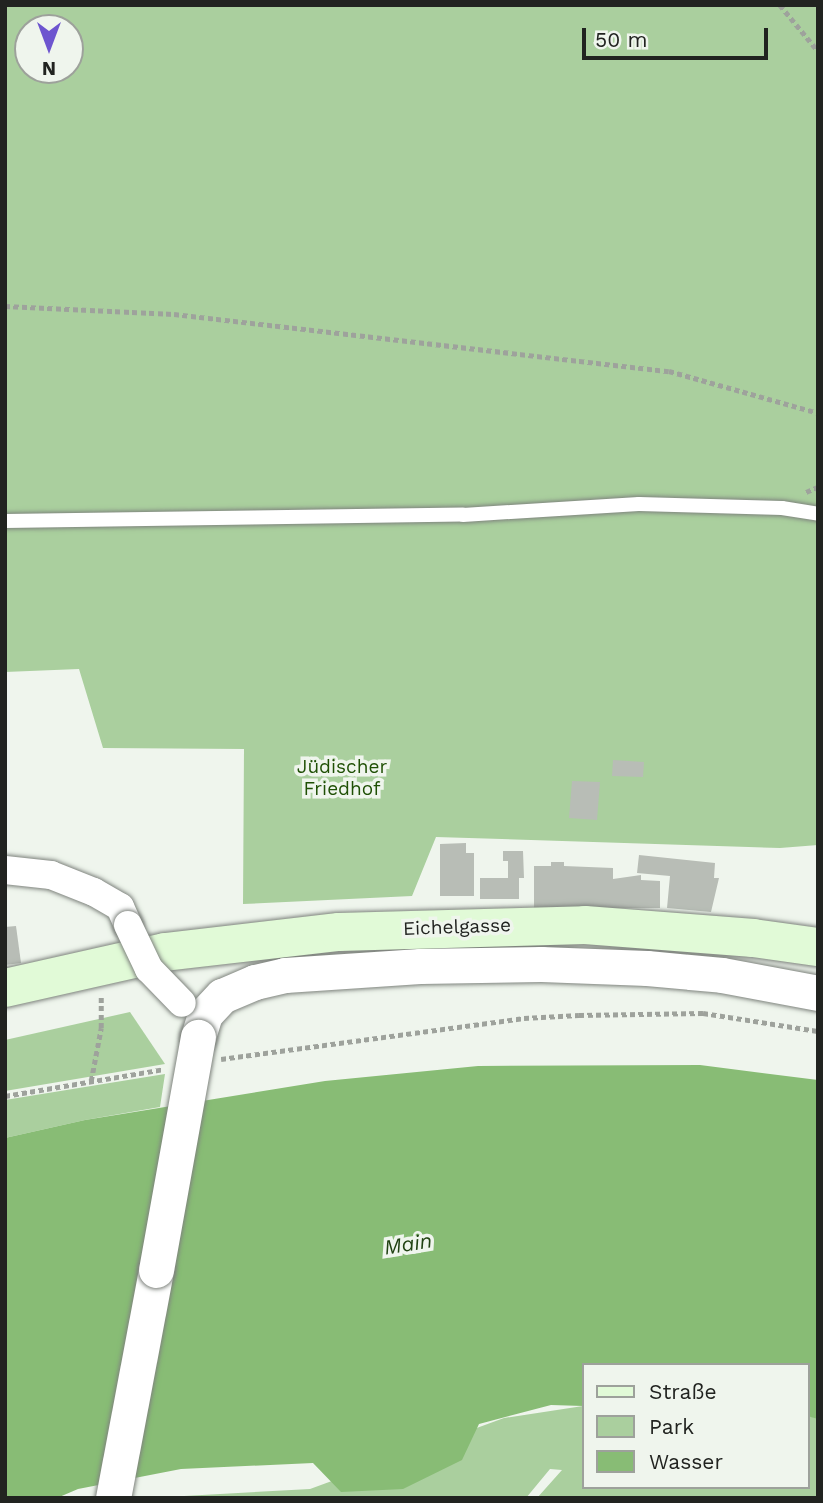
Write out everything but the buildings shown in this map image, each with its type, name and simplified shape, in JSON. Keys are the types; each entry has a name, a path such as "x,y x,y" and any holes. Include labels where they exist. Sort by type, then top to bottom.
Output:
{"main road":[{"name":"Eichelgasse","path":"5,988 100,975 166,951 339,932 491,925 585,925 671,930 818,947"}],"street":[{"path":"5,870 51,875 94,892 120,907 149,969 201,1029"},
{"path":"113,1498 201,1029 222,996 255,982 285,975 420,966 541,964 647,968 771,982 818,993"}],"lane":[{"path":"5,521 463,515 639,504 782,508 818,514"}],"path":[{"path":"779,5 818,51"},
{"path":"5,306 174,314 669,371 818,413"},
{"path":"91,1081 101,1028 100,975"},
{"path":"201,1029 703,1013 818,1031"},
{"path":"5,1096 165,1069"}],"green space":[{"name":"Jüdischer Friedhof","path":"5,5 818,5 818,845 780,848 436,837 412,896 243,904 244,749 103,748 79,669 5,672"},
{"path":"130,1012 165,1064 5,1091 5,1040"},
{"path":"165,1074 160,1107 5,1138 5,1100"},
{"path":"582,1406 582,1489 809,1489 809,1416 818,1418 818,1498 537,1498 562,1470 550,1469 526,1498 148,1498 310,1489 504,1418"}],"water":[{"name":"Main","path":"700,1065 818,1080 818,1419 809,1417 809,1363 582,1363 582,1406 551,1405 479,1424 462,1460 403,1489 341,1492 313,1463 181,1469 78,1489 57,1498 5,1498 5,1138 85,1120 325,1081 478,1066"}]}
